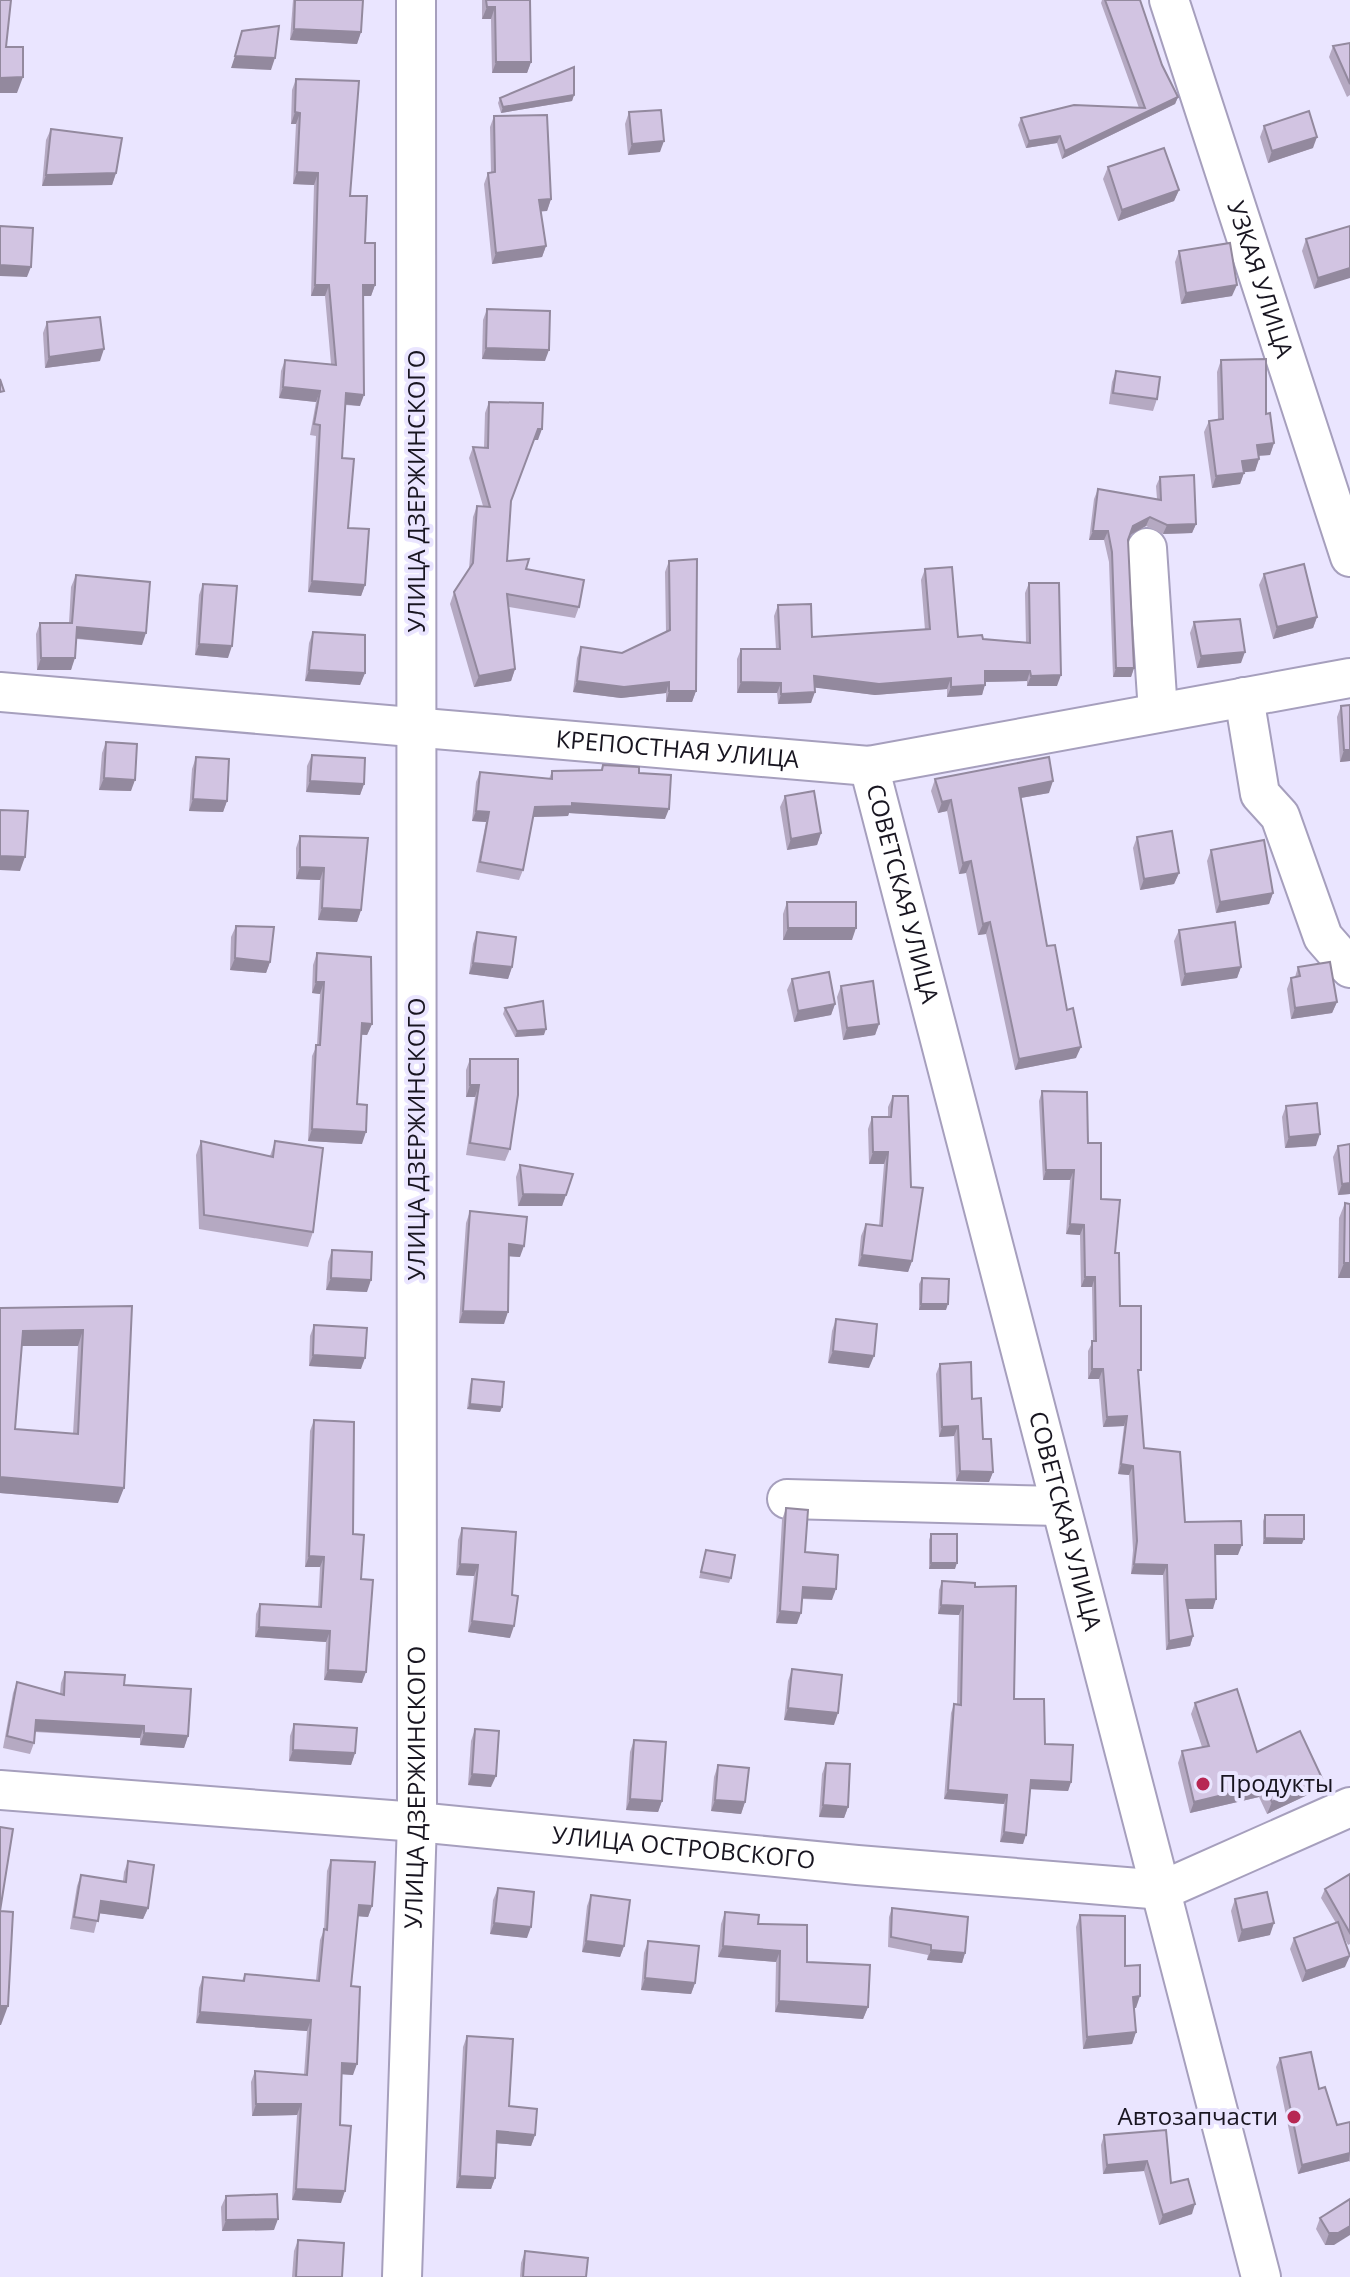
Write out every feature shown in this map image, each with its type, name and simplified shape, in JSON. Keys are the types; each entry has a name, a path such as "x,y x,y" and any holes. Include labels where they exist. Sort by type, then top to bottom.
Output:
{"street":[{"name":"УЛИЦА ДЗЕРЖИНСКОГО","path":"402,2277 417,1822 416,0"},
{"name":"УЗКАЯ УЛИЦА","path":"1169,0 1350,557"},
{"path":"1147,548 1158,712"},
{"name":"КРЕПОСТНАЯ УЛИЦА","path":"0,692 869,766 1350,678"},
{"path":"1244,697 1260,794 1280,816 1323,937 1350,968"},
{"name":"СОВЕТСКАЯ УЛИЦА","path":"869,766 1261,2277"},
{"path":"787,1499 1059,1506"},
{"name":"УЛИЦА ОСТРОВСКОГО","path":"0,1790 417,1822 857,1865 1163,1890 1350,1807"}],"building":[{"path":"0,0 11,0 6,47 23,47 23,77 0,78"},
{"path":"295,0 363,0 361,32 294,29"},
{"path":"486,0 530,0 531,62 496,62 495,7 487,7"},
{"path":"1105,0 1140,0 1162,65 1178,97 1065,151 1060,136 1029,141 1021,118 1074,105 1145,108"},
{"path":"279,26 275,58 235,56 242,31"},
{"path":"1350,43 1350,84 1333,46"},
{"path":"574,67 574,95 503,107 500,98"},
{"path":"296,79 359,81 350,196 367,196 365,243 375,243 375,285 363,285 364,395 346,393 342,458 354,459 348,528 369,529 365,585 312,581 320,425 314,424 320,391 283,387 285,360 336,365 329,285 315,285 318,173 297,172 300,113 295,112"},
{"path":"661,110 664,141 632,144 629,112"},
{"path":"1309,111 1317,137 1272,151 1264,126"},
{"path":"547,115 551,199 539,200 546,246 496,253 488,173 495,172 494,116"},
{"path":"51,129 122,138 116,173 46,175"},
{"path":"1164,148 1179,190 1122,210 1108,167"},
{"path":"0,226 33,228 31,267 0,265"},
{"path":"1350,226 1350,268 1318,278 1306,239"},
{"path":"1230,243 1237,285 1186,293 1179,251"},
{"path":"487,309 550,311 549,350 486,348"},
{"path":"100,317 104,349 49,357 47,322"},
{"path":"1266,359 1266,414 1270,413 1274,443 1257,445 1259,459 1242,461 1244,473 1216,476 1209,421 1223,419 1221,360"},
{"path":"1116,371 1160,377 1157,399 1113,393"},
{"path":"489,402 543,403 542,429 538,429 511,501 507,561 529,559 526,569 584,580 579,607 507,594 515,669 479,676 454,592 473,563 477,506 490,507 473,447 488,448"},
{"path":"1194,475 1196,524 1167,525 1150,517 1133,526 1128,540 1134,668 1116,668 1112,552 1108,531 1093,531 1098,489 1161,500 1160,477"},
{"path":"697,559 696,691 669,691 669,682 624,687 577,681 581,647 622,653 670,630 669,561"},
{"path":"1304,564 1317,617 1277,627 1264,574"},
{"path":"952,567 958,637 982,635 983,639 1030,643 1029,583 1059,583 1061,675 1031,676 1030,671 985,671 985,685 951,687 951,678 879,684 814,676 815,692 781,694 781,683 741,682 741,649 780,649 778,605 811,604 812,637 930,629 925,569"},
{"path":"76,575 150,582 146,633 77,627 75,658 41,658 40,623 72,623"},
{"path":"203,584 237,586 232,646 199,644"},
{"path":"1240,619 1245,652 1201,656 1194,622"},
{"path":"313,632 365,635 365,673 309,670"},
{"path":"1350,705 1350,750 1344,750 1341,706"},
{"path":"106,742 137,744 135,780 104,778"},
{"path":"312,755 365,758 364,784 310,781"},
{"path":"196,757 229,759 227,801 193,799"},
{"path":"1049,757 1053,781 1019,788 1047,946 1055,945 1067,1010 1073,1008 1081,1047 1019,1059 990,922 983,924 971,861 963,863 951,800 942,802 935,779"},
{"path":"603,765 639,767 639,773 671,775 669,809 572,803 572,806 535,807 523,870 480,862 489,812 476,811 480,772 552,779 552,771 602,770"},
{"path":"814,791 821,833 791,839 785,796"},
{"path":"0,810 28,811 25,857 0,856"},
{"path":"1172,831 1179,873 1144,879 1137,837"},
{"path":"300,836 368,838 361,910 322,908 324,868 300,867"},
{"path":"1264,840 1273,893 1220,902 1211,850"},
{"path":"787,902 856,902 856,928 788,928"},
{"path":"1235,922 1241,967 1185,974 1179,930"},
{"path":"236,926 274,927 270,962 235,958"},
{"path":"477,932 516,937 512,967 473,963"},
{"path":"317,953 371,957 372,1024 362,1023 357,1104 367,1105 366,1132 312,1129 316,1045 320,1045 324,982 316,982"},
{"path":"1330,962 1337,1002 1295,1008 1291,978 1300,976 1298,967"},
{"path":"829,972 835,1004 798,1011 792,979"},
{"path":"873,981 879,1024 847,1028 841,986"},
{"path":"543,1001 546,1029 517,1031 505,1008"},
{"path":"470,1059 518,1059 518,1095 510,1149 470,1143 479,1085 470,1085"},
{"path":"1042,1091 1087,1092 1088,1143 1101,1143 1101,1199 1120,1200 1115,1253 1119,1253 1120,1306 1141,1306 1141,1370 1138,1370 1144,1448 1180,1452 1185,1522 1241,1521 1242,1545 1215,1545 1216,1599 1186,1600 1193,1636 1169,1641 1167,1565 1134,1564 1137,1541 1133,1466 1121,1464 1127,1416 1107,1417 1103,1369 1092,1369 1092,1341 1096,1341 1095,1277 1085,1277 1084,1225 1070,1224 1074,1170 1046,1170"},
{"path":"893,1096 908,1096 911,1187 923,1188 912,1261 862,1255 866,1224 882,1226 888,1152 873,1152 872,1117 891,1117"},
{"path":"1317,1103 1320,1134 1289,1137 1286,1106"},
{"path":"201,1141 273,1157 275,1141 323,1148 313,1232 204,1215"},
{"path":"1350,1144 1350,1183 1342,1184 1338,1146"},
{"path":"520,1165 573,1174 566,1195 523,1194"},
{"path":"1345,1203 1350,1204 1350,1263 1344,1263"},
{"path":"470,1211 527,1217 524,1246 509,1244 508,1312 463,1311"},
{"path":"332,1250 372,1252 371,1280 331,1278"},
{"path":"922,1278 949,1279 948,1304 921,1304"},
{"path":"132,1306 124,1488 0,1477 0,1308","holes":["83,1330 78,1434 15,1429 23,1331"]},
{"path":"836,1319 877,1324 874,1356 833,1351"},
{"path":"314,1325 367,1328 365,1358 313,1355"},
{"path":"971,1362 972,1399 981,1398 983,1439 991,1439 993,1472 960,1471 958,1426 942,1427 940,1364"},
{"path":"472,1379 504,1382 502,1407 470,1404"},
{"path":"314,1420 354,1422 353,1534 364,1535 361,1579 373,1580 366,1672 328,1670 330,1631 259,1627 260,1604 321,1607 324,1557 309,1556"},
{"path":"786,1508 808,1510 805,1552 838,1555 836,1589 803,1587 801,1613 780,1611"},
{"path":"1265,1515 1304,1515 1304,1539 1265,1538"},
{"path":"462,1528 516,1532 512,1595 518,1596 514,1626 472,1621 478,1565 460,1564"},
{"path":"931,1534 957,1534 957,1563 931,1563"},
{"path":"706,1550 735,1555 731,1578 701,1572"},
{"path":"942,1581 975,1583 975,1587 1016,1586 1014,1699 1044,1699 1045,1744 1073,1745 1071,1782 1031,1780 1026,1835 1004,1832 1007,1795 948,1790 954,1704 961,1705 963,1606 941,1605"},
{"path":"792,1669 842,1675 838,1713 788,1708"},
{"path":"65,1672 125,1675 124,1685 191,1689 188,1736 144,1733 144,1726 36,1720 34,1743 7,1736 17,1682 64,1695"},
{"path":"1237,1689 1257,1752 1300,1731 1322,1778 1272,1802 1264,1785 1194,1802 1182,1751 1209,1746 1195,1703"},
{"path":"294,1724 357,1728 355,1753 293,1750"},
{"path":"475,1729 499,1731 496,1776 472,1774"},
{"path":"634,1740 666,1742 662,1801 630,1799"},
{"path":"826,1763 850,1764 848,1807 823,1805"},
{"path":"718,1765 749,1768 745,1802 715,1800"},
{"path":"0,1827 13,1829 0,1911"},
{"path":"331,1860 375,1862 372,1906 359,1905 351,1986 360,1987 357,2064 342,2063 340,2125 351,2126 345,2191 296,2189 301,2104 256,2104 255,2071 307,2075 311,2020 200,2012 203,1977 244,1981 245,1974 319,1981 324,1929 327,1930"},
{"path":"128,1861 154,1865 148,1908 101,1901 98,1921 74,1917 81,1875 126,1882"},
{"path":"1350,1874 1350,1933 1325,1889"},
{"path":"498,1888 534,1892 531,1927 494,1923"},
{"path":"1267,1892 1274,1923 1242,1930 1235,1899"},
{"path":"591,1895 630,1900 624,1946 586,1941"},
{"path":"892,1908 968,1917 965,1953 931,1950 931,1945 891,1937"},
{"path":"0,1911 13,1912 8,2006 0,2006"},
{"path":"725,1912 759,1915 758,1924 807,1925 807,1962 870,1965 868,2007 779,2001 780,1951 723,1946"},
{"path":"1080,1915 1125,1916 1125,1966 1140,1965 1140,1996 1133,1997 1136,2032 1087,2037"},
{"path":"1338,1922 1350,1956 1306,1971 1294,1938"},
{"path":"648,1941 699,1946 695,1983 645,1978"},
{"path":"467,2036 513,2039 509,2106 537,2109 535,2135 497,2131 495,2178 460,2176"},
{"path":"1311,2052 1319,2089 1325,2087 1337,2125 1350,2122 1350,2153 1302,2165 1280,2058"},
{"path":"1166,2130 1171,2183 1188,2179 1195,2204 1163,2215 1147,2161 1107,2165 1104,2135"},
{"path":"277,2194 278,2219 226,2220 226,2196"},
{"path":"1350,2199 1350,2226 1338,2233 1329,2233 1320,2218"},
{"path":"298,2240 344,2243 342,2277 296,2277"},
{"path":"525,2251 588,2258 586,2277 523,2277"}],"place":[{"name":"Продукты","path":"1203,1784"},
{"name":"Автозапчасти","path":"1294,2117"}]}
